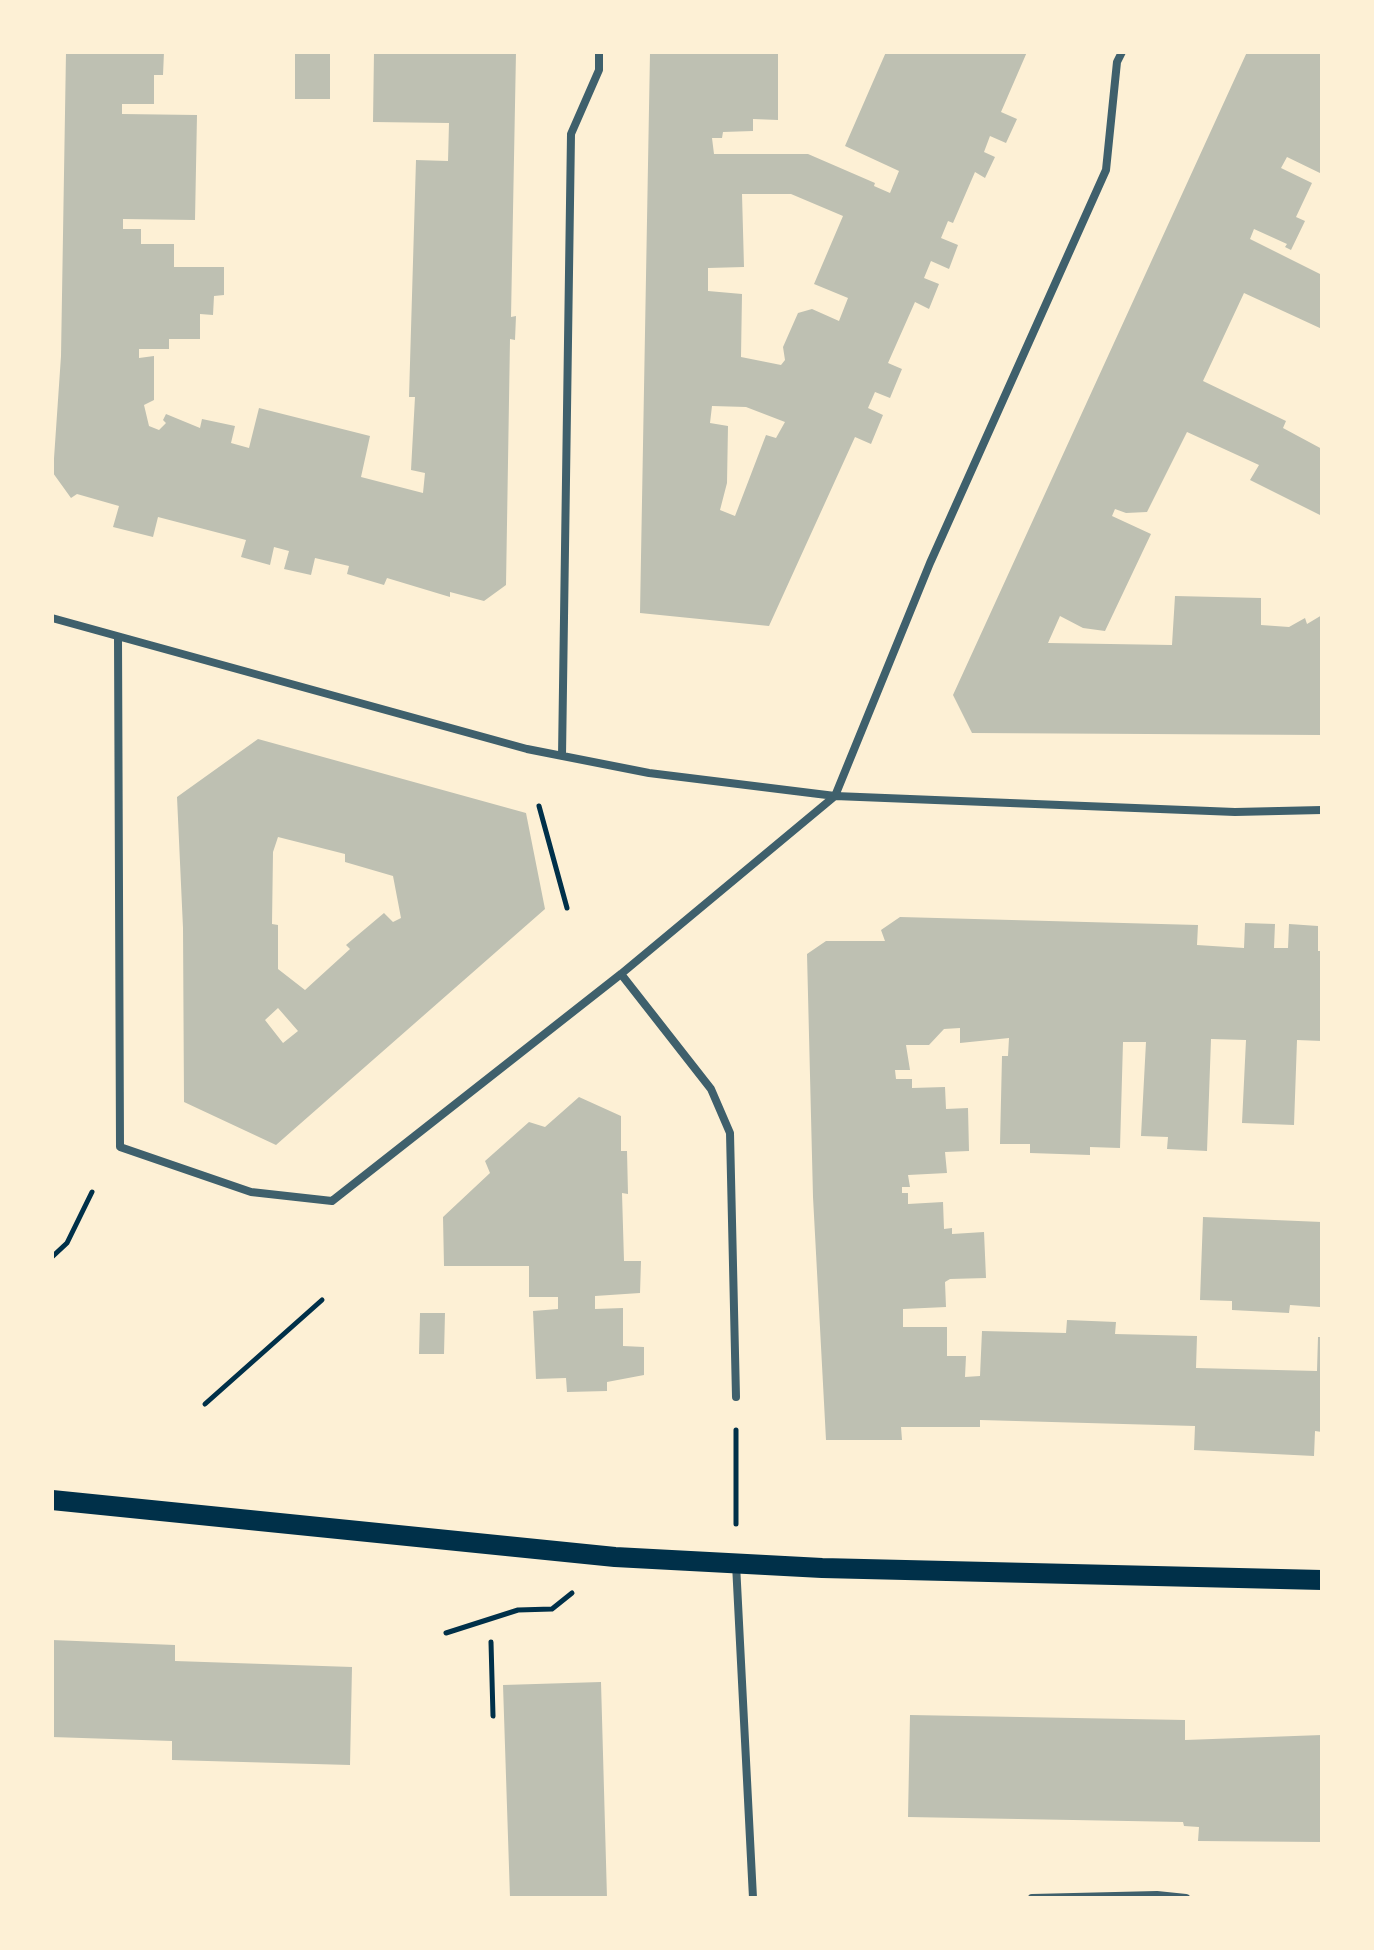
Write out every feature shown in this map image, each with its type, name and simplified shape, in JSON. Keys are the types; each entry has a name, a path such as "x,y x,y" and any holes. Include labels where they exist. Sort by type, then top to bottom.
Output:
{"main road":[{"path":"52,1500 615,1557 736,1564 1322,1580"}],"street":[{"path":"562,756 571,134 599,70 599,52"},
{"path":"118,637 120,1147 251,1192 332,1201 621,974 835,796 930,563 1106,170 1117,62 1122,52"},
{"path":"52,618 562,756 649,773 835,796 1235,812 1322,810"},
{"path":"621,974 711,1089 730,1133 736,1397"},
{"path":"736,1564 753,1898"},
{"path":"1032,1898 1157,1895 1186,1898"}],"path":[{"path":"539,806 567,908"},
{"path":"52,1257 67,1243 92,1192"},
{"path":"205,1404 322,1300"},
{"path":"736,1397 736,1564"},
{"path":"446,1633 518,1610 552,1609"},
{"path":"491,1642 493,1716"}],"building":[{"path":"66,52 164,52 163,75 154,75 154,104 122,104 122,114 197,115 195,220 123,219 123,229 141,229 141,244 174,244 174,267 224,267 224,295 214,296 213,315 200,314 200,339 169,339 169,349 139,349 139,358 154,356 154,400 144,405 149,426 159,430 166,423 163,420 166,414 200,428 202,419 235,426 231,443 249,448 259,408 370,436 361,477 423,493 425,473 411,470 415,397 409,397 416,160 448,161 449,123 373,122 374,52 516,52 511,317 516,316 515,340 510,339 506,585 484,601 450,592 450,597 387,578 384,585 347,574 349,566 315,558 311,575 284,569 289,551 274,547 270,565 241,557 246,540 158,517 153,537 113,527 119,506 77,494 71,498 53,473 61,356"},
{"path":"295,52 330,52 330,99 295,99"},
{"path":"650,52 778,52 778,120 753,119 753,131 723,132 722,138 712,138 714,154 808,154 875,183 874,186 890,193 899,171 845,146 886,52 1027,52 1001,112 1017,119 1006,143 990,136 984,152 995,157 985,178 975,172 953,223 948,221 941,238 958,245 949,269 931,261 924,278 939,284 929,309 915,302 888,363 902,369 890,398 875,392 868,408 883,415 871,444 855,437 769,626 640,613","holes":["742,194 791,194 843,216 814,284 848,298 839,321 812,309 798,313 783,347 785,360 781,365 741,357 742,294 708,291 708,268 744,267","712,406 746,407 785,422 776,438 766,435 735,516 720,510 727,483 728,426 710,423"]},
{"path":"1247,52 1322,52 1322,174 1287,157 1281,168 1312,183 1296,217 1305,221 1291,250 1285,247 1287,244 1254,229 1250,239 1322,275 1322,329 1244,293 1203,381 1286,421 1283,428 1322,449 1322,516 1250,480 1259,465 1187,432 1147,512 1126,513 1115,509 1112,516 1151,534 1105,631 1083,628 1060,616 1048,643 1172,645 1175,596 1261,598 1261,625 1289,627 1305,618 1307,624 1322,615 1322,735 972,733 953,695"},
{"path":"258,739 526,813 545,909 276,1145 184,1102 183,928 177,797","holes":["278,837 345,854 345,862 393,876 401,918 393,922 384,913 346,945 350,949 305,990 278,969 278,925 272,924 273,852","278,1008 298,1031 283,1043 265,1020"]},
{"path":"900,917 1198,925 1197,945 1244,948 1245,923 1275,924 1274,948 1288,948 1289,924 1318,926 1318,951 1322,951 1322,1041 1297,1040 1294,1125 1242,1123 1246,1040 1211,1039 1207,1151 1167,1149 1168,1137 1141,1136 1146,1042 1123,1042 1120,1148 1090,1147 1090,1155 1030,1153 1030,1144 1000,1144 1002,1056 1008,1056 1009,1038 960,1043 960,1028 944,1029 929,1045 906,1045 910,1070 895,1070 896,1079 912,1079 912,1088 945,1087 946,1109 968,1108 969,1151 945,1152 947,1173 908,1175 910,1187 902,1187 902,1193 908,1193 908,1204 943,1202 944,1229 952,1228 952,1234 984,1232 986,1278 950,1279 945,1282 946,1307 903,1309 903,1327 947,1327 947,1356 966,1356 965,1377 980,1376 982,1331 1066,1333 1067,1320 1116,1322 1115,1334 1197,1336 1196,1368 1317,1371 1318,1337 1322,1337 1322,1432 1315,1431 1314,1456 1194,1450 1195,1426 980,1420 980,1427 901,1427 902,1440 826,1440 813,1197 807,954 826,941 885,941 881,930"},
{"path":"579,1097 621,1116 621,1151 627,1151 628,1194 622,1193 624,1261 641,1261 640,1293 595,1296 595,1309 623,1308 623,1346 644,1347 644,1375 607,1382 607,1391 567,1392 566,1378 536,1379 533,1311 558,1309 558,1297 529,1297 529,1266 444,1266 443,1217 490,1173 485,1161 529,1122 545,1127"},
{"path":"1203,1217 1322,1222 1320,1307 1290,1305 1289,1313 1232,1310 1232,1301 1200,1300"},
{"path":"420,1313 445,1313 444,1354 419,1354"},
{"path":"52,1640 175,1645 175,1661 352,1667 350,1765 172,1760 172,1741 52,1737"},
{"path":"601,1682 607,1898 510,1898 503,1685"},
{"path":"910,1715 1185,1720 1185,1740 1322,1735 1322,1842 1198,1841 1199,1827 1184,1826 1183,1822 908,1817"}]}
